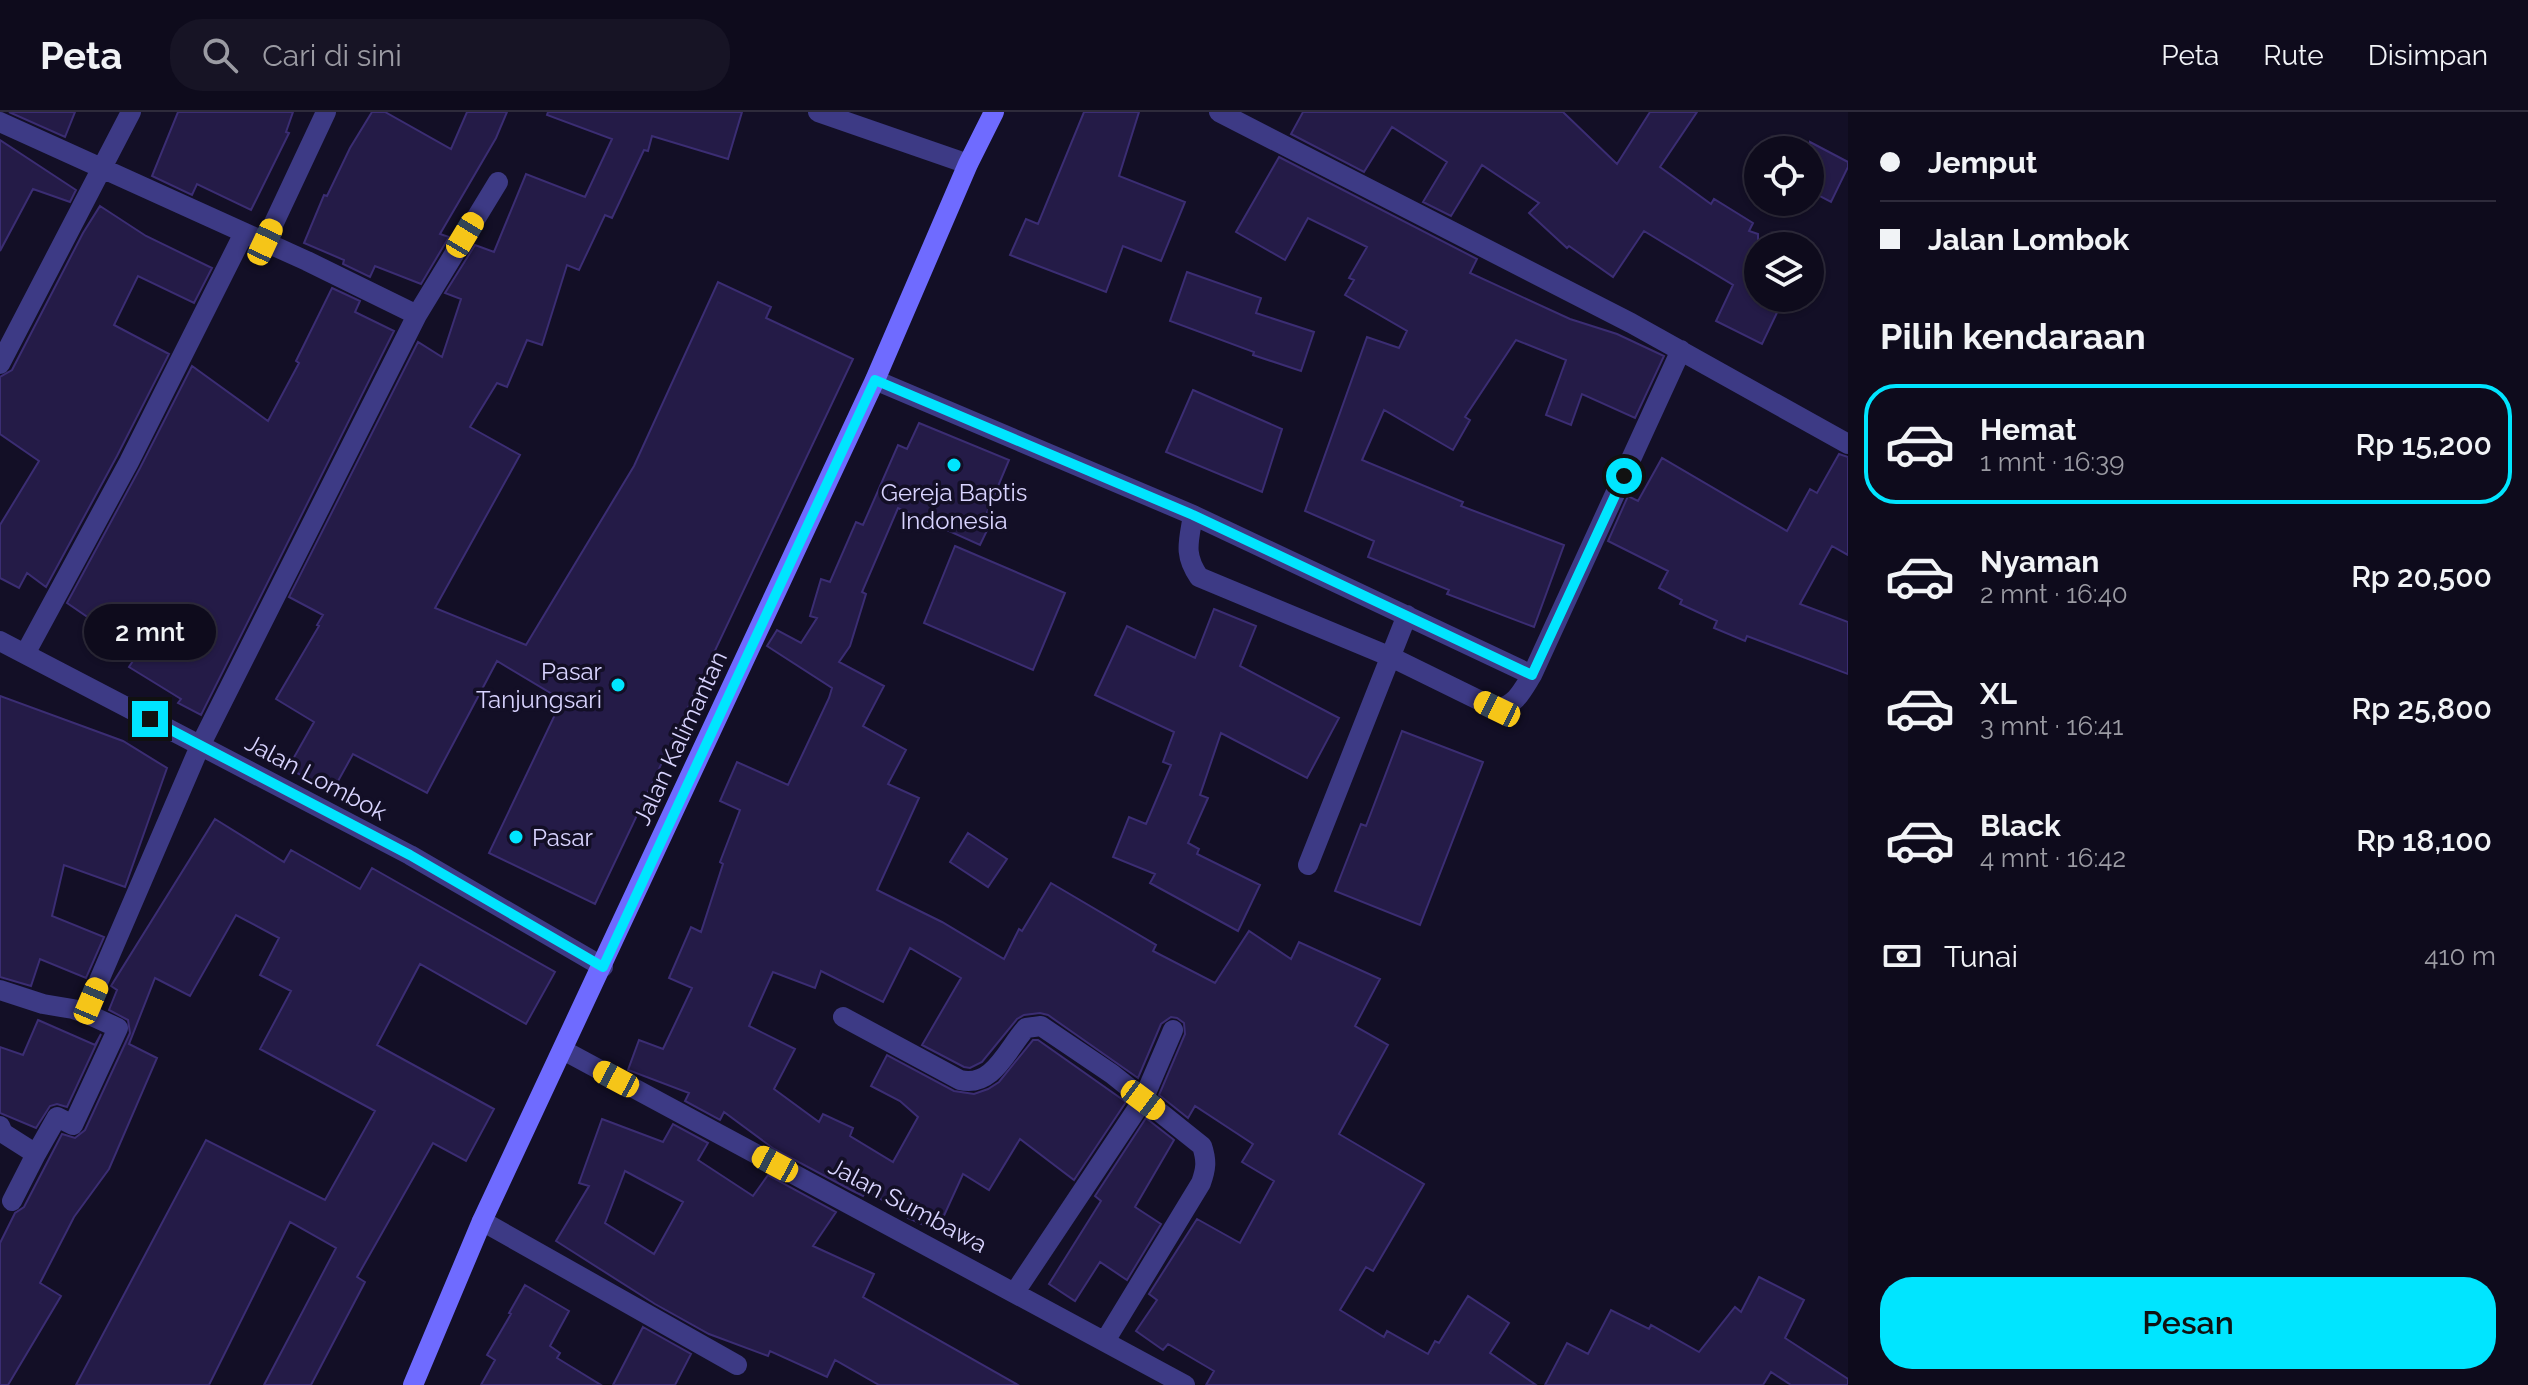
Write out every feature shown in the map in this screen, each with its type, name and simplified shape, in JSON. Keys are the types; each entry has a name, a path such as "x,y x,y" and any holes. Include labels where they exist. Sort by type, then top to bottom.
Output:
{"street":[{"path":"0,364 131,112"},
{"path":"265,242 326,112"},
{"path":"818,112 968,164"},
{"name":"Jalan Kalimantan","path":"413,1385 482,1221 875,380 968,164 994,112"},
{"path":"1219,112 1681,350 1848,444"},
{"path":"0,122 265,242 417,315"},
{"path":"85,1013 200,746 417,315 498,182"},
{"path":"25,654 129,462 244,233"},
{"path":"1193,515 1187,551 1199,577 1391,657 1497,709 1508,707 1532,675 1681,350"},
{"path":"875,380 1193,515 1532,675"},
{"path":"1308,865 1407,615"},
{"name":"Jalan Lombok","path":"0,641 410,855 603,967"},
{"path":"0,990 85,1013 118,1028 73,1125 57,1117 12,1201"},
{"path":"843,1017 969,1082 977,1082 990,1074 1026,1028 1041,1026 1112,1074 1202,1146 1207,1159 1201,1183 1105,1341"},
{"path":"1015,1292 1143,1100 1173,1030"},
{"name":"Jalan Sumbawa","path":"563,1050 1185,1385"},
{"path":"0,1126 3,1133 36,1154"},
{"path":"482,1221 737,1365"}],"building":[{"path":"9,112 75,112 65,137"},
{"path":"178,112 293,112 286,132 289,133 251,210 197,184 192,195 152,176"},
{"path":"372,112 385,112 451,149 467,112 507,112 496,138 440,234 449,237 421,284 375,266 370,277 343,264 344,260 304,243 324,195 327,196"},
{"path":"548,112 742,112 728,159 652,136 648,151 644,150 612,218 605,215 579,270 567,265 542,345 527,340 507,387 497,383 470,427 520,455 435,608 526,645 634,466 718,282 771,307 766,318 853,359 595,904 489,853 562,700 497,661 427,793 353,754 332,792 288,768 314,722 276,699 323,615 289,597 418,342 442,357 461,299 445,293 475,245 494,252 526,174 585,197 612,139 547,115"},
{"path":"1084,112 1139,112 1119,176 1185,202 1161,261 1123,246 1106,292 1010,255 1026,219 1038,224"},
{"path":"1303,112 1563,112 1617,164 1650,112 1697,112 1660,167 1711,204 1714,199 1753,223 1749,231 1752,232 1744,232 1744,312 1777,312 1762,344 1716,321 1733,285 1644,231 1613,277 1569,246 1567,248 1529,213 1539,203 1482,165 1451,216 1423,202 1447,162 1392,127 1364,172 1291,134"},
{"path":"0,140 76,190 70,202 33,189 0,251"},
{"path":"1824,149 1848,162 1831,202 1824,198"},
{"path":"1279,157 1477,259 1470,273 1570,319 1617,334 1664,356 1635,418 1582,394 1571,425 1546,415 1566,360 1516,340 1465,417 1470,420 1453,450 1384,410 1362,460 1463,502 1461,506 1564,545 1534,627 1447,594 1449,590 1368,557 1374,541 1305,511 1367,337 1399,348 1407,331 1345,295 1354,280 1349,278 1367,247 1308,218 1285,260 1236,232"},
{"path":"100,206 146,236 212,268 194,303 138,276 114,325 169,354 46,587 27,573 19,588 0,578 0,525 39,461 0,434 0,377 12,370"},
{"path":"1187,272 1261,298 1256,313 1314,332 1301,371 1170,321"},
{"path":"332,288 360,301 355,312 394,331 201,715 178,703 181,699 129,667 144,644 95,615 92,620 67,603 192,366 268,421 299,363 296,361"},
{"path":"1193,390 1282,429 1262,492 1166,452"},
{"path":"919,423 1009,460 986,515 993,518 980,545 898,508 862,592 866,594 850,646 839,662 884,686 863,726 906,750 888,784 919,798 877,890 942,922 1004,959 1019,929 1022,931 1051,883 1156,945 1153,951 1215,983 1249,931 1291,959 1299,942 1380,979 1355,1026 1388,1045 1339,1134 1424,1184 1373,1271 1366,1267 1340,1310 1384,1337 1387,1331 1428,1354 1435,1341 1439,1343 1468,1296 1509,1323 1490,1353 1536,1385 1206,1385 1214,1371 1168,1344 1163,1350 1136,1331 1157,1300 1149,1294 1197,1219 1240,1243 1274,1181 1242,1162 1253,1144 1195,1106 1188,1118 1159,1095 1185,1034 1184,1023 1177,1018 1171,1017 1161,1024 1138,1078 1048,1015 1040,1013 1017,1019 982,1062 970,1068 922,1045 961,978 910,948 883,1002 821,971 815,988 773,972 749,1026 795,1049 774,1089 819,1122 823,1114 853,1128 850,1136 893,1162 918,1117 900,1101 871,1086 887,1055 954,1091 974,1094 999,1082 1033,1040 1038,1040 1126,1102 1074,1180 1020,1139 989,1190 963,1174 937,1231 908,1218 909,1215 866,1191 863,1196 774,1149 724,1112 720,1120 685,1101 689,1093 628,1070 639,1040 663,1049 692,988 669,978 691,927 701,932 723,864 720,862 740,810 720,801 737,762 788,785 829,698 832,688 767,646 777,630 801,643 817,618 810,616 821,579 830,582 856,522 863,525 898,445 907,449"},
{"path":"1839,454 1848,457 1848,555 1832,546 1800,604 1848,622 1848,674 1747,636 1745,641 1714,628 1717,621 1680,604 1682,600 1659,588 1668,571 1608,541 1628,496 1638,501 1662,458 1787,531 1810,489 1817,493"},
{"path":"955,546 1065,593 1033,670 924,623"},
{"path":"1214,609 1256,626 1240,666 1339,718 1307,778 1221,733 1200,795 1208,798 1188,843 1199,849 1197,854 1260,885 1238,931 1150,883 1155,874 1113,857 1129,817 1146,824 1171,765 1163,762 1174,732 1095,695 1127,626 1195,658"},
{"path":"0,696 123,741 167,768 125,887 64,865 52,916 104,937 86,978 40,959 31,986 0,977"},
{"path":"1402,731 1483,762 1420,925 1335,891 1361,824 1366,826"},
{"path":"215,819 284,862 291,850 360,889 372,868 555,972 526,1024 420,964 377,1045 494,1109 466,1161 433,1143 357,1277 365,1282 311,1385 264,1385 336,1248 290,1222 209,1385 76,1385 206,1140 325,1200 375,1111 260,1049 291,991 260,975 279,938 236,915 190,996 155,978 129,1044 157,1058 109,1169 74,1217 40,1283 61,1296 8,1385 0,1385 0,1243 15,1213 24,1207 62,1134 75,1138 85,1130 130,1033 128,1020 109,1010 117,990 111,986"},
{"path":"968,833 1007,859 988,887 950,862"},
{"path":"38,1020 95,1045 101,1034 67,1107 57,1104 50,1106 36,1128 0,1113 0,1047 23,1055"},
{"path":"1146,1118 1174,1140 1135,1207 1161,1224 1127,1280 1100,1262 1075,1301 1049,1284 1101,1201 1095,1196"},
{"path":"602,1119 663,1142 673,1124 708,1143 698,1160 753,1196 768,1175 836,1212 813,1246 874,1274 863,1297 1018,1385 879,1385 835,1360 827,1377 770,1351 768,1356 709,1334 655,1304 556,1241 589,1186 579,1183","holes":["625,1171 683,1202 654,1254 605,1223"]},
{"path":"1759,1277 1804,1300 1785,1338 1848,1379 1848,1385 1791,1385 1771,1372 1763,1385 1545,1385 1567,1343 1588,1354 1611,1310 1649,1329 1651,1325 1699,1352 1735,1307 1741,1312"},
{"path":"525,1285 569,1311 550,1346 560,1353 557,1358 601,1385 481,1385 495,1360 487,1355"},
{"path":"643,1327 691,1354 675,1385 613,1385"}],"place":[{"name":"Gereja Baptis Indonesia","path":"954,465"},
{"name":"Pasar Tanjungsari","path":"618,685"},
{"name":"Pasar","path":"516,837"}],"route":[{"path":"150,719 410,855 603,967 875,380 1193,515 1532,675 1624,476"}]}
